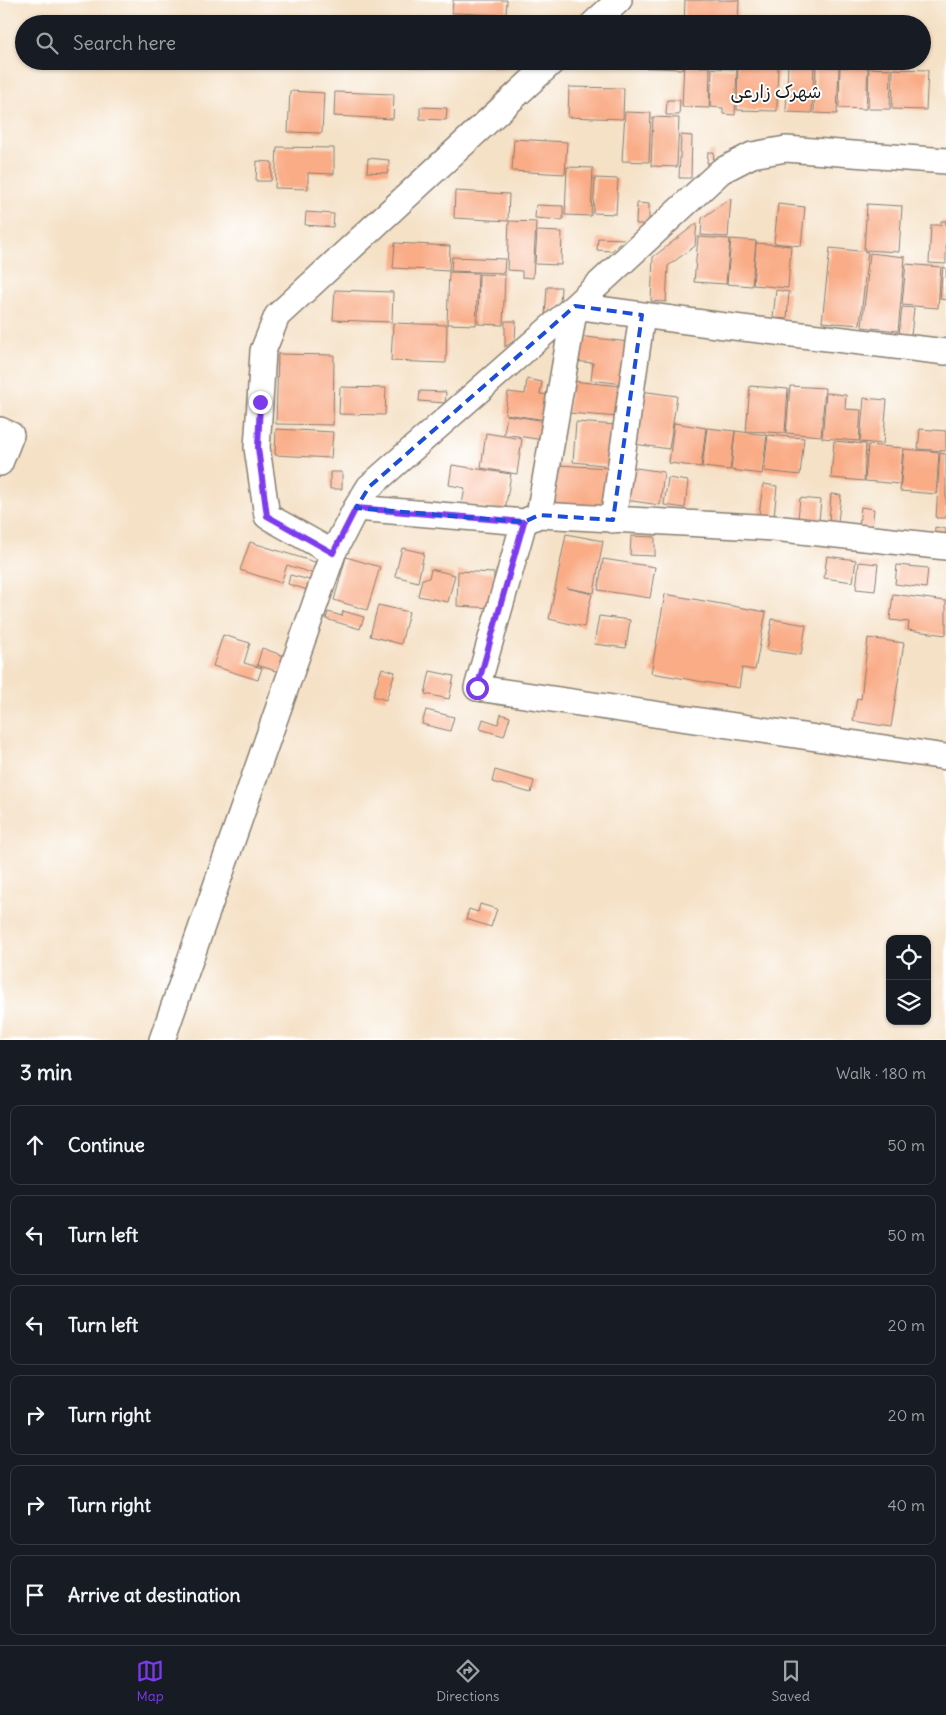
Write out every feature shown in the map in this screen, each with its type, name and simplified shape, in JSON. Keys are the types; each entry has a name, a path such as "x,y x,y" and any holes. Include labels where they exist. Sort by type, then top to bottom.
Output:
{"street":[{"path":"603,15 619,0"},
{"path":"333,553 267,516 258,448 260,402 263,350 277,316 543,70"},
{"path":"162,1040 333,553 356,508 370,487 575,306 721,172 752,155 786,149 946,160"},
{"path":"575,306 946,352"},
{"path":"575,306 532,519 477,688 946,757"},
{"path":"613,520 642,315"},
{"path":"0,430 11,434 0,463"},
{"path":"356,508 532,519 613,520 774,528 946,547"}],"highlighted area":[{"path":"575,306 642,315 613,520 539,515 524,522 356,508 369,487"}],"building":[{"path":"453,0 507,0 506,15 452,13"},
{"path":"685,0 739,0 738,15 684,15"},
{"path":"684,70 710,70 709,108 682,107"},
{"path":"712,70 737,70 735,115 723,114 723,108 710,107"},
{"path":"738,70 778,70 777,111 737,110"},
{"path":"788,70 814,70 812,113 786,112"},
{"path":"816,70 839,70 837,114 814,113"},
{"path":"840,70 868,70 866,109 839,108"},
{"path":"869,70 891,70 890,109 868,109"},
{"path":"893,70 928,70 926,110 892,109"},
{"path":"569,87 624,88 623,119 568,117"},
{"path":"290,91 324,93 322,133 288,132"},
{"path":"335,92 394,94 393,119 334,116"},
{"path":"667,100 680,100 679,115 666,115"},
{"path":"420,107 447,108 446,120 420,119"},
{"path":"625,112 651,113 649,162 622,161"},
{"path":"653,117 679,118 677,167 651,166"},
{"path":"681,135 692,136 691,178 679,178"},
{"path":"514,139 567,142 565,174 512,171"},
{"path":"277,147 334,148 334,174 308,173 308,189 275,188"},
{"path":"708,152 714,152 713,163 707,163"},
{"path":"368,158 389,160 388,173 367,172"},
{"path":"257,161 272,162 271,181 256,181"},
{"path":"567,167 593,168 591,216 565,215"},
{"path":"595,178 618,179 616,214 593,213"},
{"path":"455,191 509,194 508,221 454,218"},
{"path":"731,198 728,237 701,235 702,218"},
{"path":"637,203 649,204 649,224 636,224"},
{"path":"778,204 805,207 801,246 774,243"},
{"path":"867,204 902,206 899,252 864,250"},
{"path":"536,205 563,206 563,220 535,218"},
{"path":"306,212 334,214 333,227 305,225"},
{"path":"509,221 536,222 533,278 522,277 522,271 507,270"},
{"path":"941,221 946,221 946,264 929,263 931,225 941,225"},
{"path":"697,223 695,246 668,266 666,302 651,301 653,257"},
{"path":"537,231 562,232 561,265 535,264"},
{"path":"698,237 730,239 726,284 694,282"},
{"path":"598,238 624,239 612,251 597,250"},
{"path":"731,239 756,241 752,286 727,284"},
{"path":"395,243 450,246 449,271 393,268"},
{"path":"756,243 791,246 788,288 753,285"},
{"path":"830,248 868,252 860,325 822,322"},
{"path":"870,253 905,257 898,331 862,327"},
{"path":"452,257 505,259 504,273 451,271"},
{"path":"906,264 941,267 938,308 902,305"},
{"path":"943,267 946,268 946,300 940,299"},
{"path":"449,272 478,273 476,325 447,324"},
{"path":"479,274 505,275 503,325 478,324"},
{"path":"547,287 561,287 560,305 545,316"},
{"path":"335,290 393,292 392,322 333,320"},
{"path":"776,290 789,292 787,319 773,318"},
{"path":"902,307 914,308 911,336 899,335"},
{"path":"505,321 516,321 515,340 505,347"},
{"path":"393,323 447,325 446,363 391,361"},
{"path":"577,336 629,342 624,384 591,380 593,363 574,361"},
{"path":"278,354 334,355 333,425 276,424"},
{"path":"527,379 542,382 540,394 551,395 547,420 505,414 508,392 525,394"},
{"path":"571,381 622,386 619,417 568,413"},
{"path":"750,386 788,389 785,433 746,431"},
{"path":"790,386 825,388 821,436 786,433"},
{"path":"340,387 386,388 385,415 339,414"},
{"path":"420,391 446,392 445,403 419,401"},
{"path":"641,391 677,396 669,449 634,444"},
{"path":"826,393 846,395 845,409 861,410 859,441 822,438"},
{"path":"864,398 887,400 883,444 860,442"},
{"path":"507,415 546,421 543,440 504,434"},
{"path":"576,422 616,425 612,466 573,462"},
{"path":"674,423 706,428 701,467 669,463"},
{"path":"707,428 735,431 730,470 702,467"},
{"path":"276,429 333,432 331,458 275,455"},
{"path":"920,429 946,431 946,451 918,449"},
{"path":"735,431 767,435 762,474 731,470"},
{"path":"486,433 522,439 517,474 481,468"},
{"path":"768,435 804,438 800,475 764,471"},
{"path":"834,441 866,444 864,481 831,478"},
{"path":"868,445 903,448 900,484 865,481"},
{"path":"904,449 939,452 936,494 900,491"},
{"path":"940,453 946,454 946,518 936,518"},
{"path":"452,465 511,474 505,511 462,504 465,488 449,485"},
{"path":"557,465 611,468 609,506 555,504"},
{"path":"629,467 664,472 660,505 625,500"},
{"path":"330,472 342,472 342,489 330,489"},
{"path":"668,478 688,481 685,508 664,505"},
{"path":"763,484 777,486 774,517 759,515"},
{"path":"831,494 841,495 838,522 829,522"},
{"path":"800,498 821,500 819,521 798,519"},
{"path":"861,507 874,509 872,528 859,527"},
{"path":"935,527 946,529 946,540 934,538"},
{"path":"566,534 603,541 594,593 567,588 592,594 584,627 549,619"},
{"path":"631,536 655,537 655,556 630,555"},
{"path":"250,542 318,563 315,574 287,565 281,583 240,570"},
{"path":"402,548 424,553 418,582 395,576"},
{"path":"827,556 856,560 853,582 824,578"},
{"path":"346,557 380,567 367,610 334,600"},
{"path":"603,559 655,567 650,598 598,590"},
{"path":"859,562 878,564 875,591 856,589"},
{"path":"897,565 928,568 926,588 895,584"},
{"path":"431,569 455,575 448,602 418,596 422,579 429,578"},
{"path":"458,571 494,573 493,608 457,606"},
{"path":"290,575 314,581 311,591 288,584"},
{"path":"665,594 766,612 755,670 742,668 739,688 651,673"},
{"path":"893,594 946,601 946,635 908,630 909,622 890,620"},
{"path":"378,605 409,612 401,644 370,636"},
{"path":"343,611 364,617 360,629 326,619 328,612 342,616"},
{"path":"599,616 630,620 626,648 594,644"},
{"path":"772,619 806,625 801,655 767,650"},
{"path":"223,635 250,643 244,663 262,668 258,680 213,666"},
{"path":"868,638 904,643 891,727 853,721 857,698 861,699"},
{"path":"262,648 287,657 282,673 257,665"},
{"path":"382,668 395,672 386,700 373,696"},
{"path":"430,671 454,676 449,699 425,694"},
{"path":"426,710 454,717 450,731 422,724"},
{"path":"501,714 510,717 504,736 480,729 483,719 498,724"},
{"path":"495,770 534,781 531,793 492,782"},
{"path":"480,904 497,909 491,927 466,919 469,909 478,912"}],"district":[{"name":"شهرک زارعی","path":"776,91"}],"route":[{"path":"260,402 258,448 267,516 333,553 356,508 524,522 477,688"}]}
